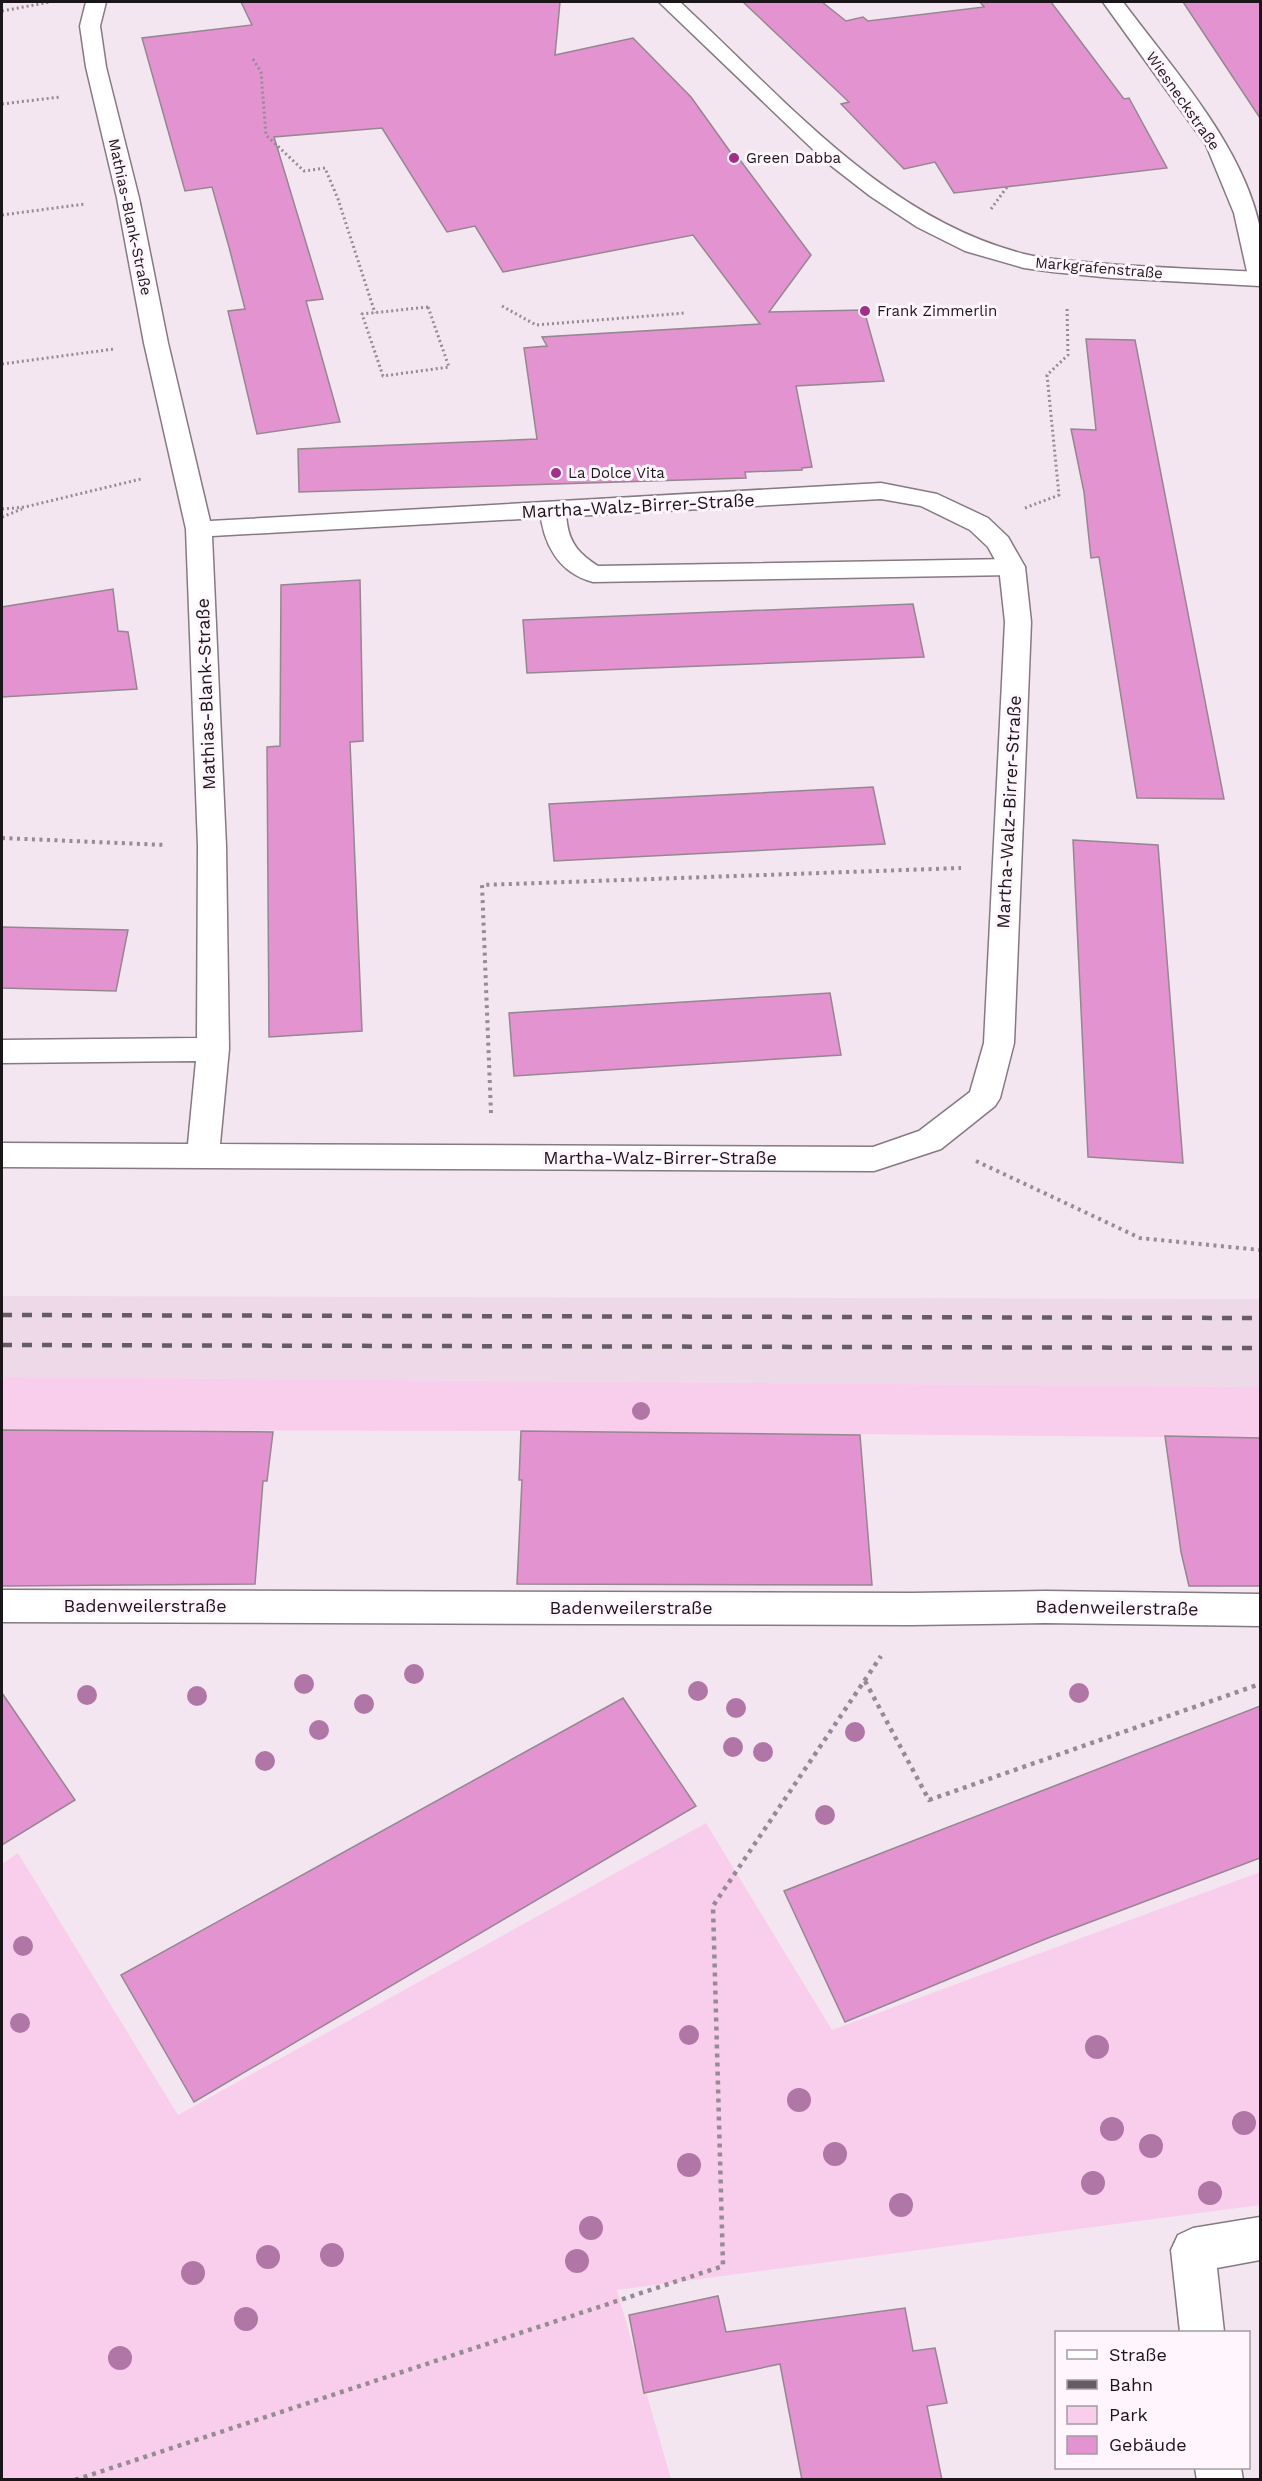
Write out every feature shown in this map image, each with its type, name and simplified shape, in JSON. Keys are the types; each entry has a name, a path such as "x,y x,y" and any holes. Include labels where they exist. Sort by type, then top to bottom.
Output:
{"street":[{"name":"Mathias-Blank-Straße","path":"96,2 90,26 101,92 128,198 156,343 199,529 212,846 213,1049 203,1155"},
{"name":"Markgrafenstraße","path":"669,2 792,119 857,176 938,231 976,248 1023,261 1074,268 1260,278"},
{"name":"Wiesneckstraße","path":"1113,2 1217,144 1245,213 1260,278"},
{"name":"Martha-Walz-Birrer-Straße","path":"199,529 881,491 928,500 979,524 999,543 1012,567 1018,622 999,1043 984,1098 930,1140 874,1159 203,1155"},
{"path":"553,510 555,534 569,559 593,574 1012,567"},
{"path":"2,1052 213,1049"},
{"path":"2,1155 203,1155"},
{"name":"Badenweilerstraße","path":"2,1606 911,1609 1045,1607 1260,1610"},
{"path":"1202,2331 1192,2250 1260,2239"}],"path":[{"path":"2,11 50,2"},
{"path":"253,59 261,72 266,135 304,171 325,168 338,199 375,313"},
{"path":"2,104 101,92"},
{"path":"2,215 128,198"},
{"path":"979,524 1059,495 1047,375 1068,355 1066,294 1074,268"},
{"path":"502,306 536,325 685,313"},
{"path":"428,307 449,367 383,376 362,314 375,313 428,307"},
{"path":"2,364 156,343"},
{"path":"2,517 26,507 186,468"},
{"path":"2,509 26,507"},
{"path":"2,838 212,846"},
{"path":"493,1158 482,885 1007,866"},
{"path":"930,1140 1140,1238 1260,1250"},
{"path":"75,2480 723,2266 713,1906 911,1609"},
{"path":"865,1681 929,1800 1260,1684"}],"shaded area":[{"path":"2,1296 1260,1299 1260,1387 2,1377"}],"green space":[{"path":"2,1377 1260,1387 1260,1438 521,1431 2,1430"},
{"path":"706,1823 832,2030 1260,1872 1260,2205 617,2290 671,2479 2,2480 2,1864 18,1853 178,2115"}],"building":[{"path":"241,2 560,2 555,55 633,38 691,97 734,157 737,156 811,255 769,312 864,310 884,381 796,386 812,467 802,468 802,470 745,472 746,478 299,492 298,449 537,439 524,348 547,346 542,337 760,324 693,235 503,272 475,226 447,232 382,128 274,137 323,299 306,301 340,422 257,434 228,311 245,309 212,187 185,191 142,38 252,25"},
{"path":"743,2 822,2 846,21 863,17 868,21 984,7 980,2 1051,2 1124,99 1129,98 1167,168 954,193 935,162 904,169 841,104 849,102"},
{"path":"1183,2 1260,2 1260,118"},
{"path":"1086,339 1135,340 1224,799 1137,798 1099,557 1091,558 1084,492 1071,429 1096,430"},
{"path":"360,580 363,741 350,742 362,1031 269,1037 267,747 280,746 281,585"},
{"path":"113,589 118,631 128,632 137,689 2,697 2,607"},
{"path":"913,604 924,657 527,673 523,620"},
{"path":"873,787 885,844 554,861 549,804"},
{"path":"1073,840 1158,845 1183,1163 1088,1157"},
{"path":"2,927 128,930 116,991 2,988"},
{"path":"830,993 841,1055 514,1076 509,1013"},
{"path":"2,1430 273,1432 267,1481 263,1481 255,1584 2,1586"},
{"path":"521,1431 860,1435 872,1585 517,1584 522,1480 519,1480"},
{"path":"1165,1436 1260,1438 1260,1586 1189,1586 1181,1552"},
{"path":"2,1693 75,1800 2,1845"},
{"path":"623,1698 696,1806 194,2102 121,1975"},
{"path":"1260,1706 1260,1858 1048,1938 845,2022 784,1891"},
{"path":"718,2296 726,2332 905,2308 913,2351 935,2348 947,2403 927,2406 942,2480 802,2480 780,2364 644,2393 629,2315"}],"railway":[{"path":"2,1315 1260,1318"},
{"path":"2,1345 1260,1348"}],"place":[{"name":"Green Dabba","path":"734,158"},
{"name":"Frank Zimmerlin","path":"865,311"},
{"name":"La Dolce Vita","path":"556,473"}]}
